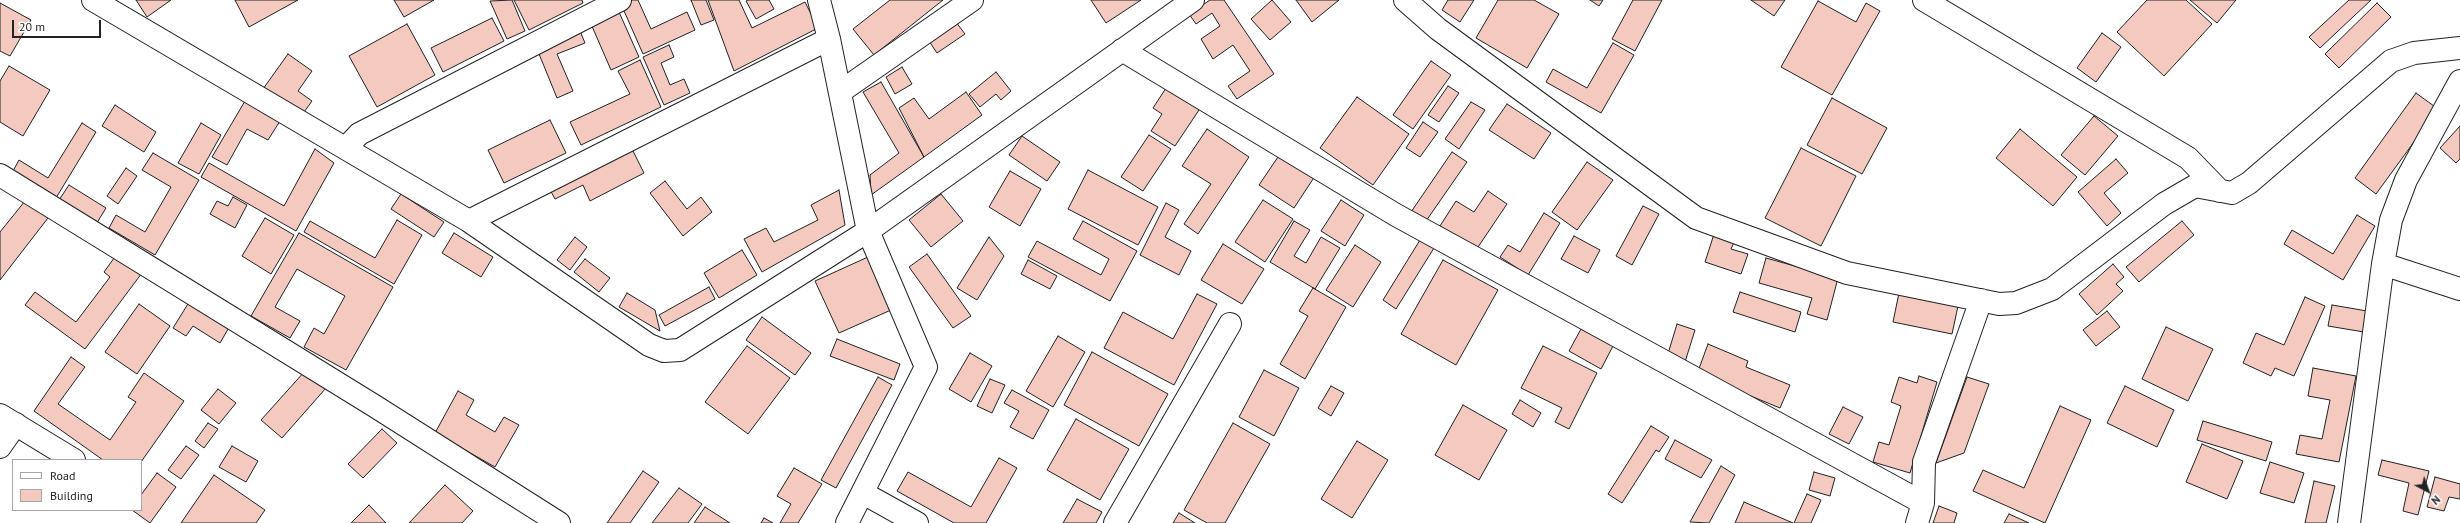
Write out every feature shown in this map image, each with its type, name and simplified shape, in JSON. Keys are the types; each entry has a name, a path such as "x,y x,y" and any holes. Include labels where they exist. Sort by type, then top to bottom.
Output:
{"street":[{"path":"94,0 468,221 649,345 664,350 680,350 868,231 1193,0"},
{"path":"346,148 359,134 620,0"},
{"path":"818,0 829,39 868,231 926,367 864,493 847,523"},
{"path":"840,92 972,0"},
{"path":"1405,0 1438,29 1696,218 1848,273 1999,304 2016,303 2052,289 2164,204 2195,186 2232,193 2249,183 2391,61 2414,54 2460,48"},
{"path":"1924,0 2188,158 2220,191"},
{"path":"468,221 829,39"},
{"path":"1122,50 1396,215 1920,513 1924,462 1981,300"},
{"path":"2349,523 2383,264 2391,220 2406,180 2460,81"},
{"path":"0,175 373,405 559,523"},
{"path":"2383,264 2460,289"},
{"path":"1116,523 1230,324"},
{"path":"0,447 8,419 72,459"},
{"path":"864,493 917,523"}],"building":[{"path":"136,0 171,0 147,17"},
{"path":"235,0 298,0 249,27"},
{"path":"394,0 434,0 404,17"},
{"path":"512,0 525,31 507,39 490,1"},
{"path":"514,0 582,0 583,3 529,30"},
{"path":"630,0 638,0 651,29 687,12 695,30 643,54 621,4"},
{"path":"691,0 706,0 714,20 701,25"},
{"path":"708,0 739,0 752,28 805,2 818,28 734,71"},
{"path":"769,0 774,9 756,19 746,1"},
{"path":"890,0 943,0 874,55 853,29"},
{"path":"1091,0 1141,0 1106,23"},
{"path":"1210,0 1224,0 1274,74 1237,99 1228,86 1250,71 1233,45 1213,59 1201,39 1220,26 1212,13 1196,24 1189,14"},
{"path":"1272,0 1291,22 1270,40 1251,19"},
{"path":"1296,0 1339,0 1312,22"},
{"path":"1448,0 1474,0 1460,22 1442,10"},
{"path":"1498,0 1534,0 1559,14 1527,68 1476,38"},
{"path":"1590,0 1603,0 1599,6"},
{"path":"1633,0 1662,0 1635,51 1612,39"},
{"path":"1751,0 1785,0 1774,16"},
{"path":"2147,0 2186,0 2212,24 2164,76 2117,32"},
{"path":"2190,0 2236,0 2217,23"},
{"path":"2349,0 2371,0 2320,48 2309,37"},
{"path":"1818,1 1856,22 1866,3 1880,11 1832,95 1781,67"},
{"path":"0,3 31,20 10,56 0,51"},
{"path":"2377,3 2391,17 2339,68 2325,54"},
{"path":"619,12 639,57 611,70 591,24"},
{"path":"492,18 504,41 443,72 431,48"},
{"path":"956,22 965,34 937,53 929,41"},
{"path":"407,24 435,75 377,107 349,56"},
{"path":"580,31 585,43 557,54 573,91 557,98 537,49"},
{"path":"2102,33 2121,47 2096,82 2077,68"},
{"path":"1613,43 1634,55 1601,113 1546,82 1553,69 1587,88"},
{"path":"669,45 674,57 661,63 670,85 684,79 690,93 664,105 643,57"},
{"path":"288,54 312,71 298,91 312,101 302,115 263,89"},
{"path":"640,60 661,107 581,145 570,122 630,94 618,71"},
{"path":"1431,61 1451,75 1413,129 1393,115"},
{"path":"9,66 50,90 23,136 0,122 0,81"},
{"path":"902,67 912,84 895,94 886,77"},
{"path":"996,72 1011,91 1001,100 996,94 980,107 969,94"},
{"path":"881,82 924,157 871,195 870,175 899,153 863,92"},
{"path":"1168,85 1201,107 1175,146 1151,131 1162,114 1153,108"},
{"path":"1448,86 1459,93 1439,122 1428,115"},
{"path":"966,92 982,115 924,157 899,108 914,98 929,119"},
{"path":"2416,93 2438,109 2376,194 2355,178"},
{"path":"1357,97 1409,134 1373,185 1320,148"},
{"path":"1832,98 1887,128 1862,174 1807,145"},
{"path":"245,101 280,121 268,140 247,129 227,165 212,157"},
{"path":"1471,102 1485,110 1459,149 1445,139"},
{"path":"1507,104 1551,133 1534,159 1489,130"},
{"path":"115,105 156,132 144,152 102,126"},
{"path":"2094,116 2118,136 2085,175 2061,155"},
{"path":"550,120 566,153 504,183 488,150"},
{"path":"1423,122 1438,132 1420,157 1406,148"},
{"path":"82,123 96,132 56,198 13,171 19,160 48,178"},
{"path":"201,123 221,135 199,174 178,163"},
{"path":"2460,126 2460,159 2456,163 2440,148"},
{"path":"1207,129 1249,157 1198,234 1184,224 1211,184 1182,166"},
{"path":"2020,129 2077,177 2053,206 1996,158"},
{"path":"1149,135 1171,149 1143,191 1121,177"},
{"path":"1022,136 1060,162 1047,181 1009,155"},
{"path":"629,143 644,173 590,201 583,185 555,199 547,184"},
{"path":"1801,148 1856,176 1821,246 1765,218"},
{"path":"315,149 334,163 296,231 201,177 209,163 284,206"},
{"path":"1452,152 1467,162 1426,221 1411,212"},
{"path":"153,153 199,180 155,255 109,228 116,215 145,232 171,187 142,170"},
{"path":"1280,154 1315,176 1294,208 1259,185"},
{"path":"2116,159 2128,173 2104,193 2121,213 2107,226 2078,192"},
{"path":"1587,162 1613,180 1577,230 1552,212"},
{"path":"126,168 137,176 118,204 107,196"},
{"path":"1088,170 1158,207 1138,245 1068,209"},
{"path":"1010,171 1041,189 1020,226 989,207"},
{"path":"665,181 687,209 701,197 712,212 683,236 650,193"},
{"path":"69,185 106,208 95,226 57,203"},
{"path":"839,190 845,225 762,272 744,239 766,228 774,242 818,220 811,205"},
{"path":"1488,191 1507,204 1476,250 1440,226 1456,201 1474,212"},
{"path":"401,194 444,222 434,237 391,209"},
{"path":"941,194 963,221 931,247 909,220"},
{"path":"233,197 247,205 235,228 210,214 217,201 228,206"},
{"path":"1263,200 1293,219 1265,262 1235,242"},
{"path":"1341,200 1364,215 1345,246 1321,231"},
{"path":"25,201 48,218 0,280 0,232"},
{"path":"1166,203 1179,210 1165,237 1191,251 1179,275 1140,255"},
{"path":"1643,206 1659,214 1632,265 1616,256"},
{"path":"1544,213 1560,223 1528,275 1500,257 1508,245 1520,252"},
{"path":"2357,215 2375,226 2343,280 2284,244 2292,230 2333,254"},
{"path":"265,218 294,235 271,274 242,256"},
{"path":"397,220 422,235 394,284 304,232 310,221 375,258"},
{"path":"1083,221 1137,251 1110,301 1028,257 1037,241 1101,275 1109,259 1073,239"},
{"path":"1294,221 1310,230 1294,256 1306,263 1321,237 1340,248 1315,289 1270,262"},
{"path":"2182,221 2194,235 2139,282 2126,267"},
{"path":"1715,231 1736,238 1731,249 1748,254 1741,274 1705,262"},
{"path":"299,233 393,287 346,370 304,347 314,328 324,334 345,296 297,269 275,307 300,321 290,338 251,316"},
{"path":"454,233 493,257 481,277 442,253"},
{"path":"1574,236 1600,250 1588,273 1561,259"},
{"path":"575,237 587,247 570,270 557,260"},
{"path":"989,237 1004,256 977,300 957,288"},
{"path":"1420,240 1434,248 1396,309 1383,300"},
{"path":"1223,244 1264,269 1242,304 1201,280"},
{"path":"1355,245 1381,262 1353,307 1326,290"},
{"path":"742,250 757,275 719,298 704,273"},
{"path":"117,254 142,273 85,349 25,305 35,292 76,322 110,277 104,272"},
{"path":"927,254 971,316 953,328 909,267"},
{"path":"868,257 891,310 839,333 815,281"},
{"path":"1766,258 1838,278 1827,320 1807,314 1812,298 1759,283"},
{"path":"585,259 610,278 599,292 574,272"},
{"path":"1028,260 1057,276 1050,289 1021,274"},
{"path":"1443,260 1498,290 1456,365 1401,334"},
{"path":"2113,264 2124,277 2116,284 2123,291 2097,315 2079,294"},
{"path":"709,287 715,299 665,326 659,315"},
{"path":"1313,288 1346,307 1305,379 1280,364 1308,316 1299,311"},
{"path":"1740,292 1801,312 1795,332 1733,312"},
{"path":"627,293 655,310 660,331 619,307"},
{"path":"1899,293 1958,306 1952,334 1893,322"},
{"path":"1197,294 1217,304 1174,385 1104,348 1123,312 1173,339"},
{"path":"2305,297 2325,306 2294,376 2275,368 2271,376 2243,363 2256,333 2284,345"},
{"path":"191,299 231,324 220,343 193,326 186,336 173,328"},
{"path":"139,304 170,326 137,374 105,352"},
{"path":"2332,305 2367,311 2364,332 2328,326"},
{"path":"2107,311 2120,327 2096,346 2083,330"},
{"path":"762,317 811,353 795,375 746,340"},
{"path":"1677,324 1695,330 1685,362 1667,357"},
{"path":"2166,327 2213,349 2188,401 2142,379"},
{"path":"1581,329 1613,346 1601,369 1569,351"},
{"path":"1058,336 1085,352 1053,407 1026,391"},
{"path":"837,339 900,364 894,380 830,356"},
{"path":"1708,344 1748,361 1746,367 1790,385 1780,408 1697,374"},
{"path":"747,346 790,378 748,434 705,402"},
{"path":"1543,346 1597,373 1569,429 1555,422 1562,408 1521,388"},
{"path":"1092,352 1168,394 1139,446 1064,405"},
{"path":"970,353 992,366 971,402 949,389"},
{"path":"71,357 85,367 58,404 110,440 136,402 128,397 144,373 184,401 142,461 142,459 102,459 34,411"},
{"path":"2313,368 2356,376 2339,462 2296,454 2300,435 2322,439 2330,400 2308,396"},
{"path":"1264,370 1299,388 1274,436 1239,417"},
{"path":"305,371 326,388 282,438 261,420"},
{"path":"1919,376 1937,382 1910,473 1873,462 1879,442 1889,445 1901,406 1891,402 1899,377 1917,383"},
{"path":"878,377 892,385 836,488 821,480"},
{"path":"1967,377 1989,384 1964,453 1936,463"},
{"path":"990,379 1005,385 992,413 977,406"},
{"path":"1331,386 1344,393 1331,416 1318,408"},
{"path":"2125,386 2174,410 2157,447 2107,423"},
{"path":"218,389 236,403 219,424 201,410"},
{"path":"1012,390 1049,410 1033,439 1010,427 1019,411 1004,403"},
{"path":"458,391 474,400 466,415 495,432 504,417 519,425 495,467 435,433"},
{"path":"1520,400 1541,413 1533,427 1512,414"},
{"path":"1463,405 1507,430 1479,480 1435,455"},
{"path":"2060,406 2091,420 2045,523 1973,491 1983,470 2024,488"},
{"path":"1843,407 1863,417 1849,444 1829,434"},
{"path":"1076,419 1129,449 1100,500 1047,470"},
{"path":"2203,421 2272,442 2266,461 2197,440"},
{"path":"208,423 218,429 204,448 195,441"},
{"path":"1233,423 1270,444 1225,523 1207,523 1184,510"},
{"path":"1651,426 1669,437 1659,452 1656,450 1622,503 1608,494"},
{"path":"382,429 397,443 363,478 348,464"},
{"path":"1675,440 1712,460 1701,478 1665,459"},
{"path":"1357,441 1388,460 1352,518 1321,499"},
{"path":"2202,444 2243,461 2227,499 2186,482"},
{"path":"186,446 199,455 181,479 168,470"},
{"path":"232,446 258,461 246,482 219,467"},
{"path":"999,458 1017,468 986,523 954,523 897,491 908,472 971,507"},
{"path":"2382,460 2429,471 2418,515 2403,511 2409,483 2378,475"},
{"path":"2270,462 2304,473 2294,503 2260,493"},
{"path":"1721,466 1735,475 1709,523 1690,522"},
{"path":"794,468 822,484 798,523 780,523 791,504 777,496"},
{"path":"643,471 659,482 630,523 607,523"},
{"path":"1814,472 1835,478 1830,496 1809,490"},
{"path":"157,473 176,487 150,523 133,511 142,511 142,494"},
{"path":"214,475 265,510 256,523 181,523"},
{"path":"2435,477 2460,484 2460,499 2449,497 2444,511 2427,507"},
{"path":"2314,481 2335,486 2326,523 2305,523"},
{"path":"445,485 473,511 462,523 409,523"},
{"path":"679,488 702,504 688,523 652,523"},
{"path":"1807,494 1821,500 1811,523 1794,523"},
{"path":"1077,499 1102,512 1096,523 1063,523"},
{"path":"1744,502 1793,523 1735,523"},
{"path":"369,505 386,523 351,523"},
{"path":"1939,506 1957,513 1954,523 1933,523"},
{"path":"705,507 730,523 694,523"},
{"path":"1179,513 1195,523 1173,523"},
{"path":"2009,514 2029,523 2004,523"},
{"path":"764,518 773,523 761,523"}]}
